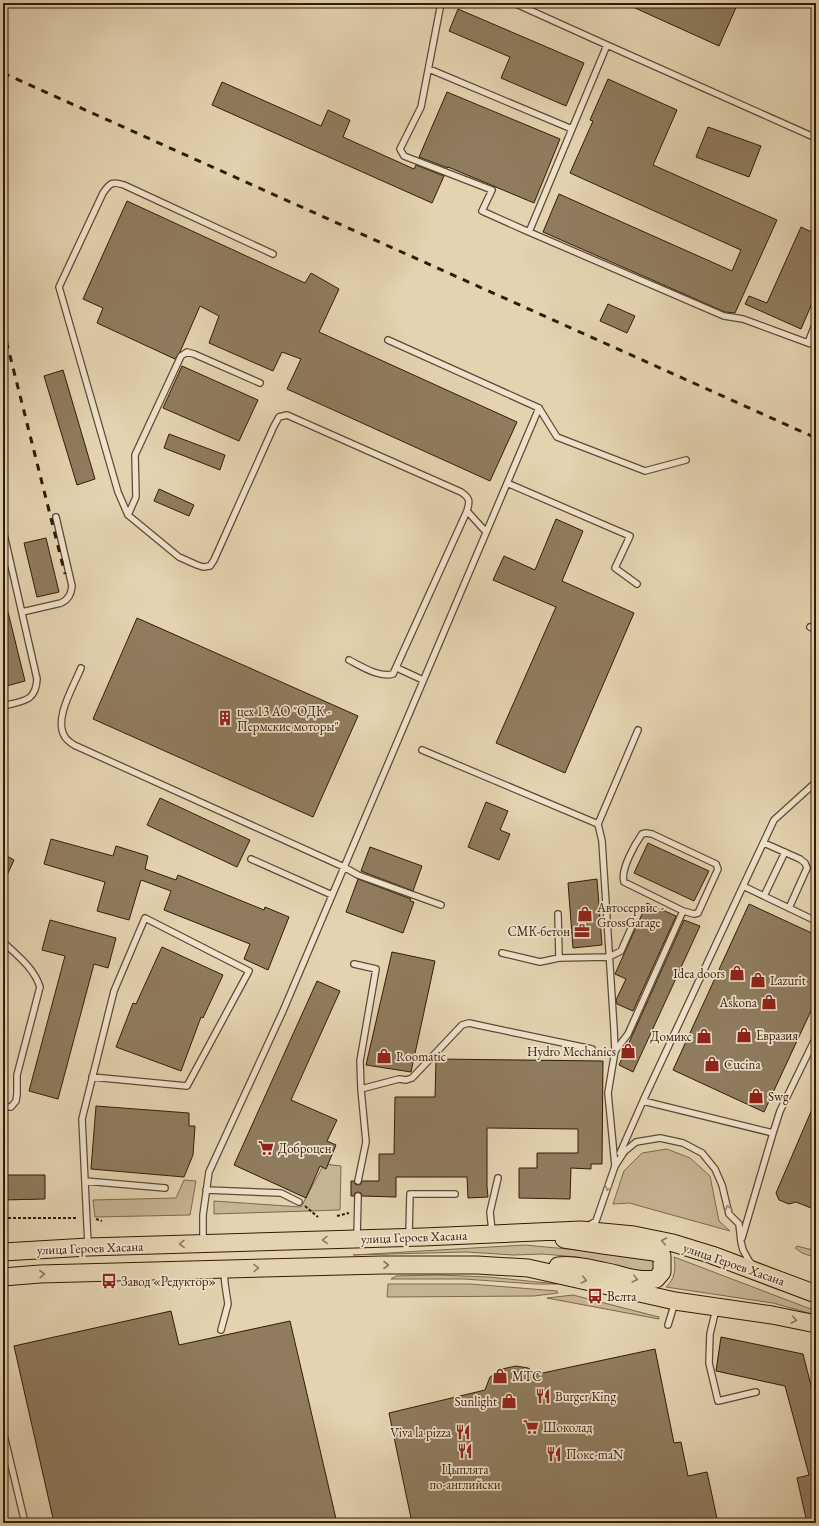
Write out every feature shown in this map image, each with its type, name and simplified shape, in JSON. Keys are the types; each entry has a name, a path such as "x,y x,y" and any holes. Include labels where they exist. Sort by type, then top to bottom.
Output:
{"main road":[{"name":"улица Героев Хасана","path":"3,1252 88,1247 409,1238 580,1230 634,1235 673,1243 712,1255 816,1294"},
{"path":"528,1268 566,1265 601,1270 644,1281 656,1279 662,1272 662,1256 654,1252 569,1240 535,1232"},
{"name":"улица Героев Хасана","path":"3,1276 382,1265 477,1265 528,1268 675,1301 772,1315 816,1324"}],"lane":[{"path":"441,3 421,107 400,149 404,156 492,190 482,212 724,316 743,319 816,345"},
{"path":"514,3 816,138"},
{"path":"529,232 607,45"},
{"path":"429,69 572,129"},
{"path":"273,254 116,182 108,185 102,193 59,287 118,492 128,515 179,557 197,565 204,567 210,566 274,426 279,417 287,415 467,496 470,502 467,511 393,674 387,676 349,660"},
{"path":"808,343 816,322"},
{"path":"388,340 539,408 557,437 644,470 686,460"},
{"path":"128,515 136,497 135,455 181,356 187,352 194,354 260,384"},
{"path":"202,1243 203,1215 209,1172 283,1011 539,408"},
{"path":"507,483 630,536 615,568 637,584"},
{"path":"467,511 486,532"},
{"path":"22,612 61,603 66,601 71,594 72,586 56,517"},
{"path":"3,530 37,679 37,688 34,694 27,700 3,706"},
{"path":"810,627 816,630"},
{"path":"81,668 64,708 61,724 65,737 74,745 344,867 358,875 441,905"},
{"path":"397,668 423,680"},
{"path":"615,1166 608,1092 615,1051 602,841 598,824 638,730"},
{"path":"422,750 598,824"},
{"path":"580,1230 596,1221 615,1166 643,1101 774,820 816,782"},
{"path":"642,834 652,834 716,864 718,868 716,876 698,913 694,914 684,911 624,882 622,878 624,870 642,834"},
{"path":"764,842 805,863 807,868 789,908"},
{"path":"764,896 785,852"},
{"path":"251,859 332,895"},
{"path":"743,886 816,921"},
{"path":"615,1051 628,1034 684,911"},
{"path":"558,914 560,958"},
{"path":"88,1247 82,1119 92,1077 114,991 145,918 249,971 187,1086 92,1077"},
{"path":"502,953 540,962 560,958 610,956 621,951 632,926"},
{"path":"3,942 33,971 40,987 17,1075 16,1101 11,1107 3,1107"},
{"path":"354,964 376,969 360,1061 366,1142 358,1181"},
{"path":"361,1089 399,1079 406,1080 412,1078 462,1025 469,1023 592,1049"},
{"path":"740,1242 780,1111 816,1037"},
{"path":"643,1101 773,1134"},
{"path":"615,1166 624,1152 636,1142 660,1138 683,1143 702,1153 715,1168 722,1185 729,1214 739,1224 740,1242 749,1261 768,1275"},
{"path":"492,1233 490,1212 498,1178"},
{"path":"85,1182 165,1188"},
{"path":"206,1190 280,1193 299,1202"},
{"path":"409,1238 410,1194 455,1194"},
{"path":"357,1239 358,1196"},
{"path":"221,1330 228,1304 224,1269"},
{"path":"668,1325 675,1301"},
{"path":"717,1307 710,1334 709,1363 718,1401 756,1392"},
{"path":"3,1431 25,1523"}],"path":[{"path":"299,1202 318,1217"},
{"path":"3,1218 82,1218"}],"shaded area":[{"path":"667,1149 690,1158 710,1176 719,1221 730,1231 629,1203 613,1204 624,1171 642,1153"},
{"path":"324,1164 341,1166 340,1210 214,1214 214,1201 301,1207"},
{"path":"184,1180 196,1181 190,1215 95,1217 93,1200 176,1198"},
{"path":"525,1245 607,1251 654,1261 656,1268 651,1274 642,1274 577,1257 543,1254 513,1255 466,1252 353,1255"},
{"path":"797,1246 816,1251 816,1258 802,1253 795,1248"},
{"path":"674,1257 816,1311 816,1315 773,1303 666,1287 674,1274"},
{"path":"437,1275 489,1277 557,1284 464,1279 391,1279 396,1276"},
{"path":"388,1284 470,1284 557,1291 558,1293 534,1296 387,1297"},
{"path":"573,1295 659,1317 659,1319 547,1298"}],"building":[{"path":"624,3 738,3 719,46"},
{"path":"458,9 584,63 566,106 501,78 510,57 449,31"},
{"path":"608,79 677,110 653,165 777,220 735,313 725,312 543,232 559,194 732,271 741,250 570,173 593,121 590,120"},
{"path":"222,82 321,126 328,110 350,120 343,137 414,169 416,165 444,176 432,203 212,105"},
{"path":"447,92 560,139 534,203 448,167 419,157"},
{"path":"708,127 761,146 749,177 696,157"},
{"path":"127,201 305,283 311,273 339,289 319,332 517,422 490,481 287,389 301,359 282,352 273,371 209,343 219,316 200,306 180,352 175,359 97,323 103,308 83,299"},
{"path":"801,227 816,234 816,294 801,329 745,304 749,296 767,303"},
{"path":"608,304 635,316 627,333 600,321"},
{"path":"182,366 258,400 239,441 163,408"},
{"path":"63,370 95,479 77,485 44,376"},
{"path":"169,434 225,455 220,470 164,448"},
{"path":"159,489 194,505 189,516 154,501"},
{"path":"556,519 583,531 562,581 634,613 565,773 496,743 556,607 493,580 504,556 535,570"},
{"path":"46,538 59,592 37,597 24,543"},
{"path":"3,608 7,608 25,681 3,687"},
{"name":"цех 13 АО \"ОДК - Пермские моторы\"","path":"137,618 358,716 313,817 93,719"},
{"path":"160,798 250,840 237,867 147,825"},
{"path":"486,802 508,811 500,830 510,834 499,860 468,847"},
{"path":"51,839 113,856 116,846 148,856 145,869 176,880 178,875 264,910 265,907 289,917 268,970 244,959 250,944 164,910 171,891 141,880 129,920 97,911 105,882 44,864"},
{"path":"648,843 709,871 694,901 634,873"},
{"path":"370,847 422,866 413,891 361,871"},
{"path":"3,854 14,860 3,884"},
{"path":"358,879 411,899 410,901 414,902 403,933 346,912"},
{"name":"Автосервис - GrossGarage","path":"597,879 602,945 573,948 568,883"},
{"path":"647,903 676,916 633,1011 617,1004 616,1000 626,979 615,974"},
{"name":"Евразия","path":"749,904 816,935 816,1000 764,1112 673,1070"},
{"path":"50,920 116,938 108,968 94,964 58,1099 29,1091 65,956 42,950"},
{"path":"684,920 700,926 633,1072 619,1065"},
{"path":"162,947 223,975 203,1018 201,1017 181,1071 116,1047 133,1003 136,1004"},
{"path":"392,952 435,961 411,1072 366,1065"},
{"path":"317,981 340,991 291,1100 337,1120 327,1141 336,1145 326,1169 320,1166 306,1198 234,1165"},
{"path":"436,1059 603,1061 602,1164 591,1164 591,1169 571,1168 570,1199 519,1198 519,1168 537,1168 537,1153 578,1153 578,1129 487,1128 488,1197 468,1198 467,1177 396,1177 396,1197 362,1196 361,1193 358,1192 355,1193 354,1196 351,1196 351,1181 354,1181 355,1184 358,1185 361,1184 362,1181 379,1181 379,1154 394,1154 395,1097 435,1097"},
{"path":"816,1100 816,1210 796,1202 789,1204 779,1200 776,1193"},
{"path":"96,1106 189,1113 189,1126 195,1126 193,1155 184,1177 91,1169"},
{"path":"3,1175 45,1175 45,1199 3,1200"},
{"path":"171,1311 179,1345 290,1321 337,1523 54,1523 14,1346"},
{"path":"721,1337 803,1354 816,1405 816,1523 807,1523 797,1478 809,1475 785,1386 716,1371"},
{"name":"Шоколад","path":"655,1349 674,1443 681,1442 688,1476 707,1472 718,1523 412,1523 389,1413 485,1390 490,1377 502,1369 516,1366 528,1368 538,1374"}],"railway":[{"path":"3,73 816,438"},
{"path":"3,328 65,574"}],"place":[{"name":"цех 13 АО \"ОДК - Пермские моторы\"","path":"225,718"},
{"name":"Автосервис - GrossGarage","path":"585,914"},
{"name":"СМК-бетон","path":"582,931"},
{"name":"Idea doors","path":"737,973"},
{"name":"Lazurit","path":"758,980"},
{"name":"Askona","path":"769,1002"},
{"name":"Евразия","path":"744,1035"},
{"name":"Домикс","path":"704,1036"},
{"name":"Hydro Mechanics","path":"628,1051"},
{"name":"Roomatic","path":"384,1056"},
{"name":"Cucina","path":"712,1064"},
{"name":"Swg","path":"756,1096"},
{"name":"Доброцен","path":"266,1148"},
{"name":"Завод «Редуктор»","path":"109,1281"},
{"name":"Велта","path":"595,1296"},
{"name":"МТС","path":"500,1376"},
{"name":"Burger King","path":"543,1396"},
{"name":"Sunlight","path":"509,1401"},
{"name":"Шоколад","path":"531,1427"},
{"name":"Viva la pizza","path":"463,1432"},
{"name":"Цыплята по-английски","path":"465,1451"},
{"name":"Поке-maN","path":"554,1454"}]}
